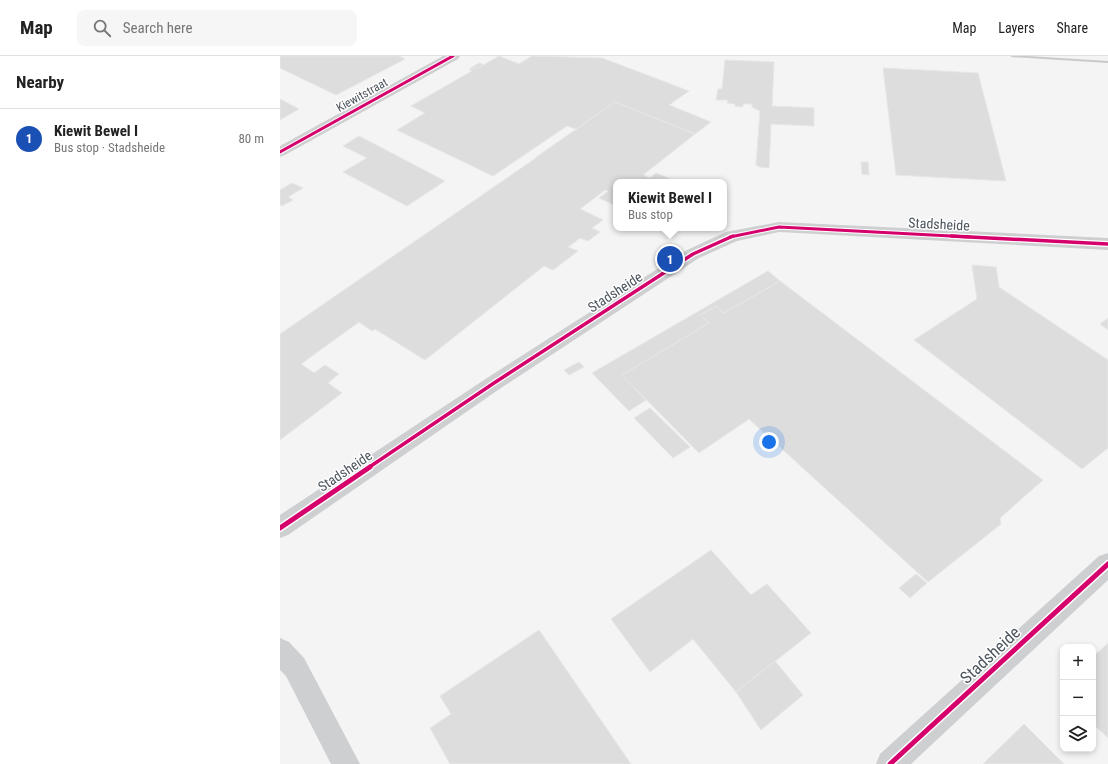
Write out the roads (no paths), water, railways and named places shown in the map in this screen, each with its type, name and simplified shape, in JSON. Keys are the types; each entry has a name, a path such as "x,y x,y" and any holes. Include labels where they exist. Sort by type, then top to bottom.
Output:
{"street":[{"name":"Kiewitstraat","path":"280,152 453,56"},
{"name":"Stadsheide","path":"280,528 494,383 693,254 732,236 779,228 1108,244"},
{"name":"Stadsheide","path":"890,764 1108,564"},
{"path":"280,651 295,667 346,764"}],"railway":[{"path":"1012,56 1108,62"}],"place":[{"name":"Kiewit Bewel I","path":"670,259"}]}
